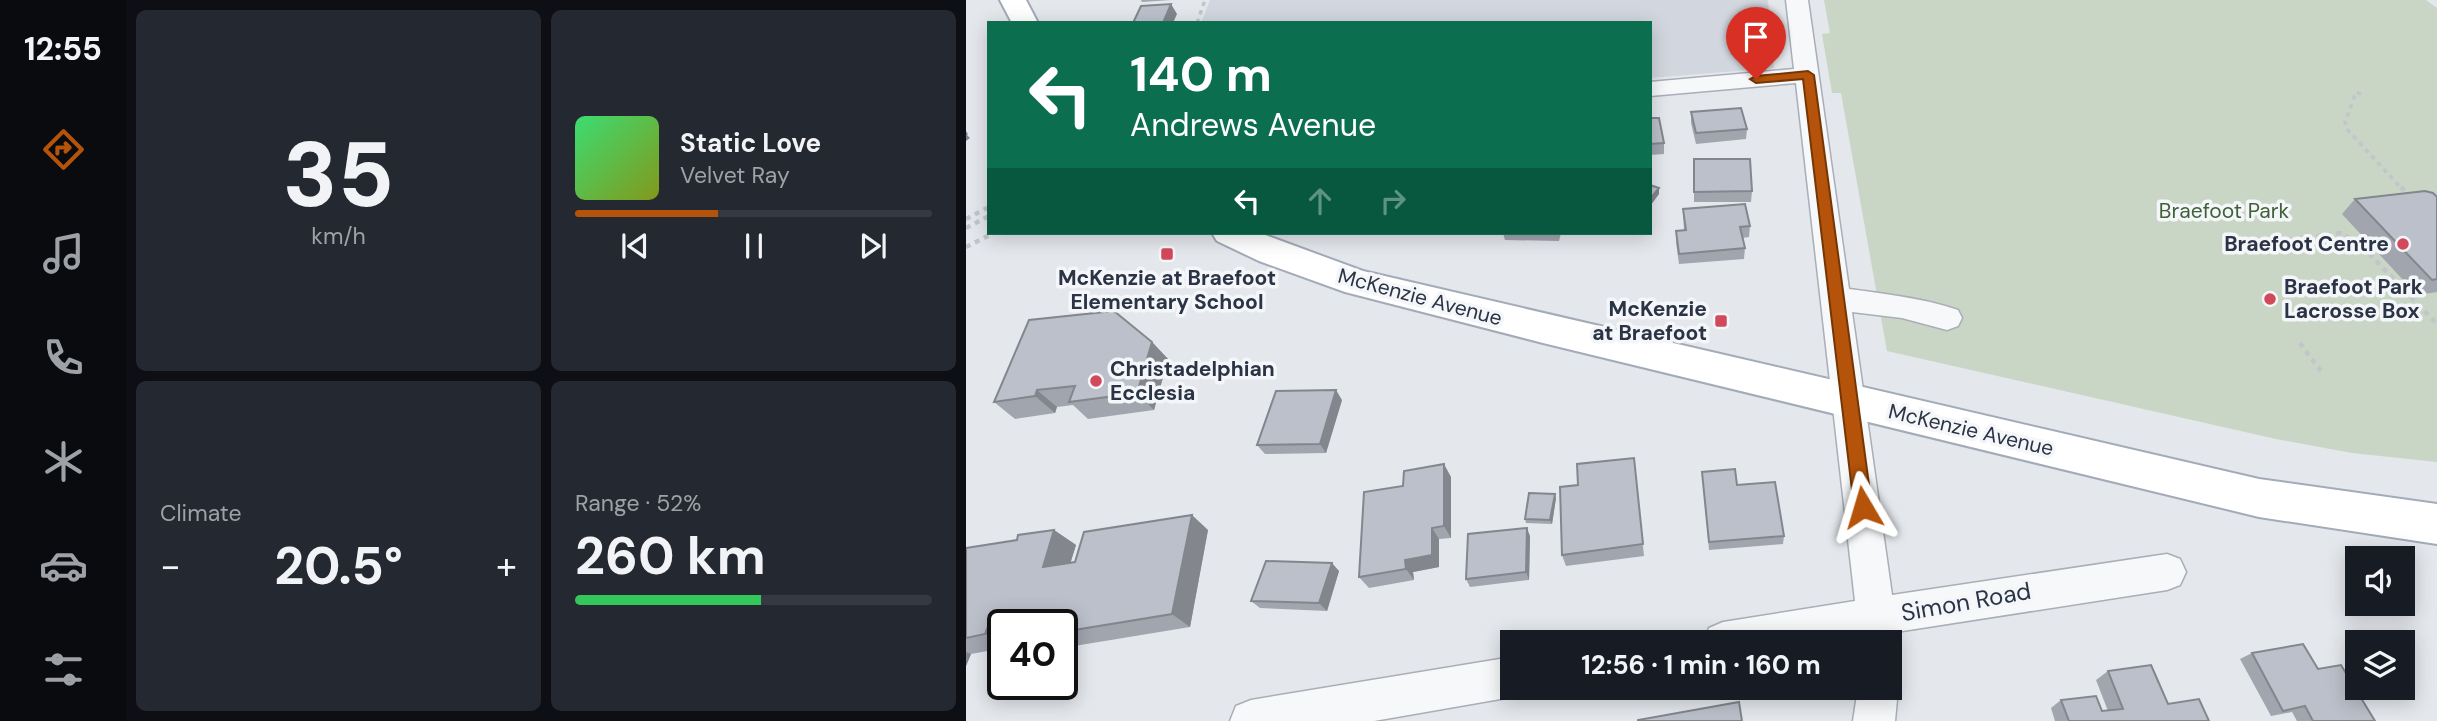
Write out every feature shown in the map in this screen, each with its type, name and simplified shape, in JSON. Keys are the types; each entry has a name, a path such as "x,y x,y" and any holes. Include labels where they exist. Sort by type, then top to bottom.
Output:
{"main road":[{"path":"1013,0 1025,21"},
{"name":"McKenzie Avenue","path":"1234,235 1313,268 1382,290 2259,498 2437,524"}],"street":[{"path":"1797,0 1850,401 1876,629"},
{"path":"1652,89 1808,75"},
{"path":"1837,299 1902,307 1947,318"},
{"name":"Simon Road","path":"1876,629 2043,589 2167,572"},
{"path":"1251,721 1500,679"},
{"path":"1874,721 1877,700"}],"path":[{"path":"1198,21 1205,0"},
{"path":"2361,94 2356,92 2345,122 2346,128 2411,198"},
{"path":"966,219 987,208"},
{"path":"966,228 987,217"},
{"path":"2247,245 2341,233 2361,245 2437,325"},
{"path":"966,247 990,235"},
{"path":"2300,343 2323,374"}],"shaded area":[{"path":"1210,0 1768,0 1774,68 1652,78 1652,21 1202,21"}],"green space":[{"name":"Braefoot Park","path":"1824,0 2426,0 2437,8 2437,462 2352,453 2276,439 1887,351 1841,93 1832,93 1822,34 1830,33"}],"building":[{"path":"1171,4 1164,21 1134,21 1141,6"},
{"path":"1741,108 1747,129 1696,133 1691,112"},
{"path":"1652,118 1659,118 1664,143 1652,144"},
{"path":"1694,159 1750,159 1752,191 1694,192"},
{"path":"1652,186 1659,188 1652,197"},
{"path":"2425,191 2437,197 2437,279 2432,280 2355,199"},
{"path":"1745,204 1750,226 1740,227 1745,248 1679,254 1676,231 1686,230 1683,209"},
{"name":"Christadelphian Ecclesia","path":"1114,311 1152,342 1137,393 1069,402 1075,386 1037,390 1035,396 994,402 1029,320"},
{"path":"1336,390 1320,444 1257,445 1276,391"},
{"path":"1634,458 1643,544 1562,555 1560,487 1578,485 1577,464"},
{"path":"1444,464 1444,526 1432,528 1432,555 1405,560 1406,569 1359,577 1364,492 1403,486 1404,471"},
{"path":"1735,469 1737,485 1775,482 1784,536 1709,542 1702,472"},
{"path":"1529,493 1555,494 1550,520 1525,519"},
{"path":"1192,515 1172,614 1078,629 1078,609 987,609 985,634 966,638 966,548 1017,540 1018,535 1054,530 1043,567 1075,562 1084,532"},
{"path":"1527,528 1526,572 1466,579 1468,534"},
{"path":"1266,561 1332,563 1319,603 1251,601"},
{"path":"2303,644 2318,669 2341,665 2345,672 2345,700 2362,700 2375,721 2313,721 2305,706 2283,711 2252,653"},
{"path":"2151,665 2168,704 2199,699 2209,721 2069,721 2061,700 2096,696 2102,711 2123,709 2108,671"},
{"path":"1739,702 1742,721 1638,721 1638,720"}],"place":[{"name":"Braefoot Centre","path":"2403,244"},
{"name":"McKenzie at Braefoot Elementary School","path":"1167,254"},
{"name":"Braefoot Park Lacrosse Box","path":"2270,299"},
{"name":"McKenzie at Braefoot","path":"1721,321"},
{"name":"Christadelphian Ecclesia","path":"1096,381"}],"route":[{"path":"1756,79 1808,75 1863,507"}]}
